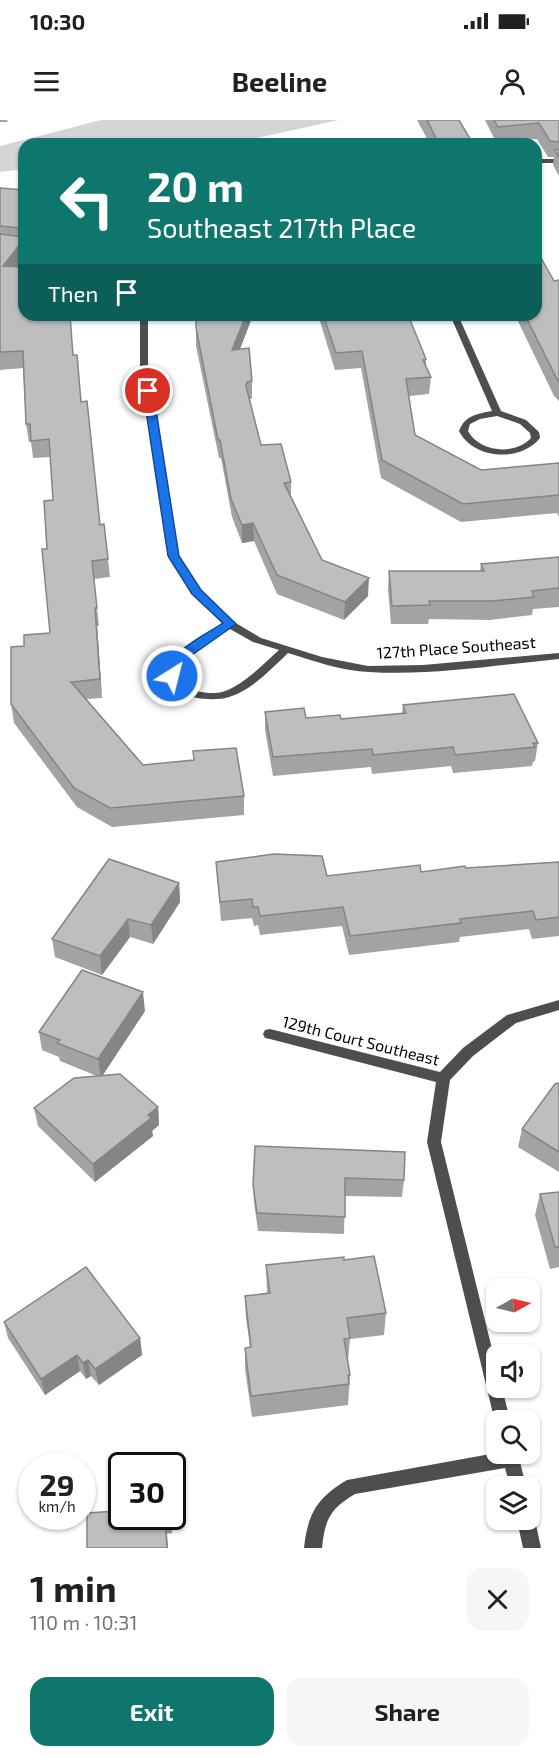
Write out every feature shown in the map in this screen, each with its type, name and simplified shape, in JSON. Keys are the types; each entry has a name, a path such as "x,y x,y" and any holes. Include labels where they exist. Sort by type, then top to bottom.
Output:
{"street":[{"path":"542,161 559,161"},
{"name":"127th Place Southeast","path":"144,321 144,368 174,556 196,592 230,624 257,640 321,660 368,669 423,668 559,656"},
{"path":"457,321 497,413"},
{"path":"497,413 511,415 531,426 535,433 533,441 520,449 501,452 486,450 466,439 462,431 465,424 472,418 497,413"},
{"path":"230,624 180,658 174,666 172,676 176,685 185,692 198,697 227,694 239,688 286,649"},
{"path":"500,1410 434,1142 443,1078 468,1052 512,1019 559,1005"},
{"name":"129th Court Southeast","path":"270,1034 443,1078"},
{"path":"314,1548 316,1521 333,1497 353,1486 486,1461"},
{"path":"528,1530 532,1548"}],"shaded area":[{"path":"101,120 339,120 257,138 31,138"},
{"path":"18,141 18,170 0,172 0,146"}],"building":[{"path":"427,120 459,120 470,138 436,138"},
{"path":"494,120 559,120 559,142 550,141 539,123 498,127"},
{"path":"0,188 18,190 18,228 0,226"},
{"path":"0,234 18,236 18,247 3,266 18,267 18,321 70,321 73,355 77,355 81,402 87,401 100,525 104,524 108,559 92,561 97,608 95,608 100,679 71,682 143,765 194,760 193,751 236,748 244,796 110,808 74,788 11,704 11,647 24,646 24,635 50,633 42,549 47,549 44,501 53,500 49,439 31,441 30,424 26,424 23,351 0,352"},
{"path":"542,260 554,281 559,280 559,381 528,321 542,321"},
{"path":"196,321 244,321 232,350 249,348 252,381 247,382 246,386 261,445 281,444 291,482 284,483 322,560 369,578 345,602 277,575 253,523 242,525 231,499"},
{"path":"325,321 410,321 431,377 406,379 415,435 481,470 559,463 559,495 463,504 382,460 362,351 336,353"},
{"path":"559,557 559,588 532,591 534,597 492,601 429,601 430,605 392,606 389,571 484,571 481,564"},
{"path":"514,694 538,743 533,743 535,747 455,755 453,747 373,755 372,749 273,757 265,712 304,708 306,718 340,715 341,719 406,713 403,705"},
{"path":"274,854 322,856 327,876 420,865 421,872 465,866 466,868 559,862 559,917 536,920 533,911 460,919 461,923 350,936 343,907 260,916 258,907 253,907 252,899 220,902 216,862"},
{"path":"109,859 179,883 151,925 128,919 100,956 52,939"},
{"path":"82,970 143,992 98,1059 57,1043 60,1040 39,1032"},
{"path":"120,1074 158,1107 148,1115 151,1118 93,1164 34,1108 74,1078"},
{"path":"559,1083 559,1152 522,1129 555,1084"},
{"path":"255,1146 405,1152 404,1180 345,1178 345,1217 257,1213 253,1185"},
{"path":"559,1192 559,1247 555,1247 540,1194"},
{"path":"374,1256 386,1313 347,1318 350,1338 344,1339 350,1375 348,1375 349,1384 251,1396 245,1348 251,1347 245,1296 270,1293 266,1265"},
{"path":"86,1267 140,1338 95,1369 88,1360 83,1363 77,1355 41,1379 4,1322"},
{"path":"96,1512 108,1512 108,1530 166,1530 167,1548 87,1548 87,1530 96,1530"}],"route":[{"path":"148,391 174,556 196,592 230,624 180,658 174,666 172,676"}]}
